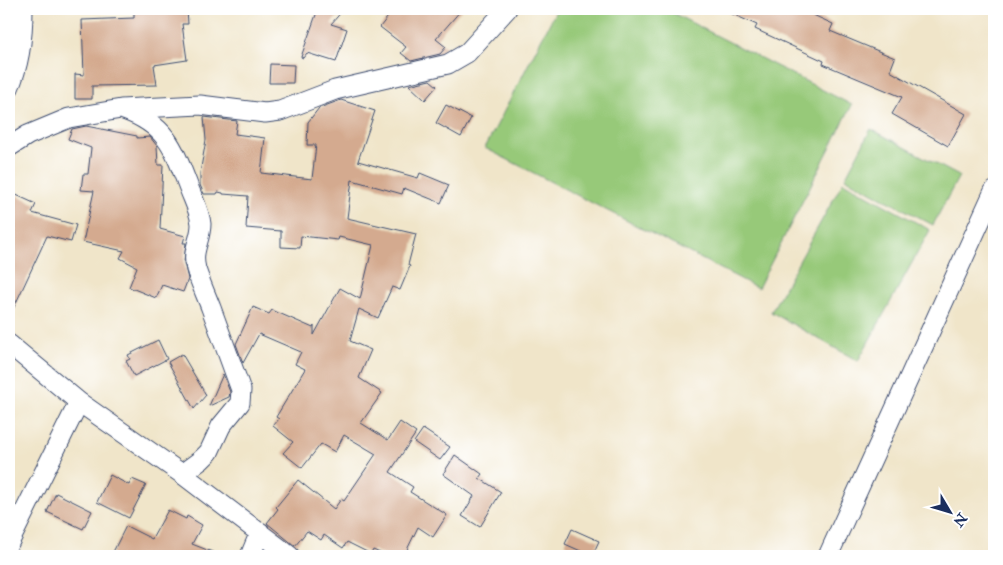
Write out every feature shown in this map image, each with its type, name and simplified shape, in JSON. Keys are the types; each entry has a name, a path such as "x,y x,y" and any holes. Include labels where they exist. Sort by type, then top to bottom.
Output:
{"street":[{"path":"9,88 20,52 23,9"},
{"path":"9,147 28,135 69,118 121,109 200,105 266,113 280,111 335,90 448,64 467,53 507,9"},
{"path":"121,109 141,116 154,126 168,140 178,158 201,224 195,247 196,268 241,390 240,403 221,426 210,452 182,474"},
{"path":"828,556 994,191"},
{"path":"9,344 79,402 182,474 290,556"},
{"path":"9,543 79,402"},
{"path":"250,556 260,532"}],"green space":[{"path":"557,9 665,9 852,105 758,288 485,148"},
{"path":"871,129 959,176 933,225 845,178"},
{"path":"843,182 930,230 858,361 771,312"}],"building":[{"path":"134,9 187,9 188,24 182,24 187,60 154,65 157,85 92,86 92,99 75,99 75,74 84,75 82,20 134,18"},
{"path":"318,9 344,9 331,24 347,29 336,62 307,53 303,58 301,57"},
{"path":"394,9 462,9 436,39 446,47 440,54 411,61 401,53 406,47 380,27"},
{"path":"721,9 800,9 833,24 830,31 895,58 890,71 966,114 948,146 892,114 902,97 823,64 824,61 755,29 757,25"},
{"path":"270,64 294,65 293,83 269,83"},
{"path":"430,80 437,86 425,100 409,85"},
{"path":"341,100 375,111 358,161 418,178 420,173 449,185 441,203 404,188 402,194 352,180 347,218 416,234 408,265 410,266 400,290 392,287 378,318 359,309 350,341 371,350 359,378 382,393 361,423 388,440 400,422 416,433 390,472 413,487 410,492 447,515 433,537 418,527 404,556 387,556 373,550 371,554 347,542 343,548 324,535 321,540 307,531 295,546 267,523 278,509 276,507 298,480 334,509 341,499 344,501 376,454 344,435 335,452 321,444 302,468 283,453 293,442 273,426 279,419 276,417 305,369 295,364 301,352 259,334 243,363 236,344 253,307 269,314 272,310 313,328 314,326 314,335 340,288 360,299 373,245 339,237 338,240 301,236 300,248 281,247 281,231 246,228 248,196 218,192 217,194 204,194 200,185 200,173 206,140 204,117 237,121 235,134 265,138 261,173 312,179 316,145 307,145 308,122 319,108"},
{"path":"446,105 471,118 461,137 436,123"},
{"path":"86,126 137,136 137,138 150,137 157,146 158,165 163,165 160,229 185,236 183,243 186,243 184,263 188,279 183,292 162,285 156,298 129,287 137,267 120,258 124,251 83,242 94,191 81,190 83,174 88,174 91,148 68,139 72,129"},
{"path":"14,194 36,204 32,213 76,225 71,242 47,236 9,318 9,205"},
{"path":"158,340 167,359 134,376 126,361 130,359 128,355"},
{"path":"182,354 206,395 194,409 168,362"},
{"path":"223,374 230,392 229,397 209,406"},
{"path":"423,429 450,447 440,460 414,442"},
{"path":"455,455 482,474 479,478 501,492 480,527 462,516 474,496 443,474"},
{"path":"110,475 129,485 132,479 146,485 129,518 97,502"},
{"path":"56,493 92,511 83,529 47,512"},
{"path":"168,510 186,519 187,516 202,525 192,544 220,555 111,556 126,526 152,539"},
{"path":"572,529 599,541 592,556 565,544"}]}
